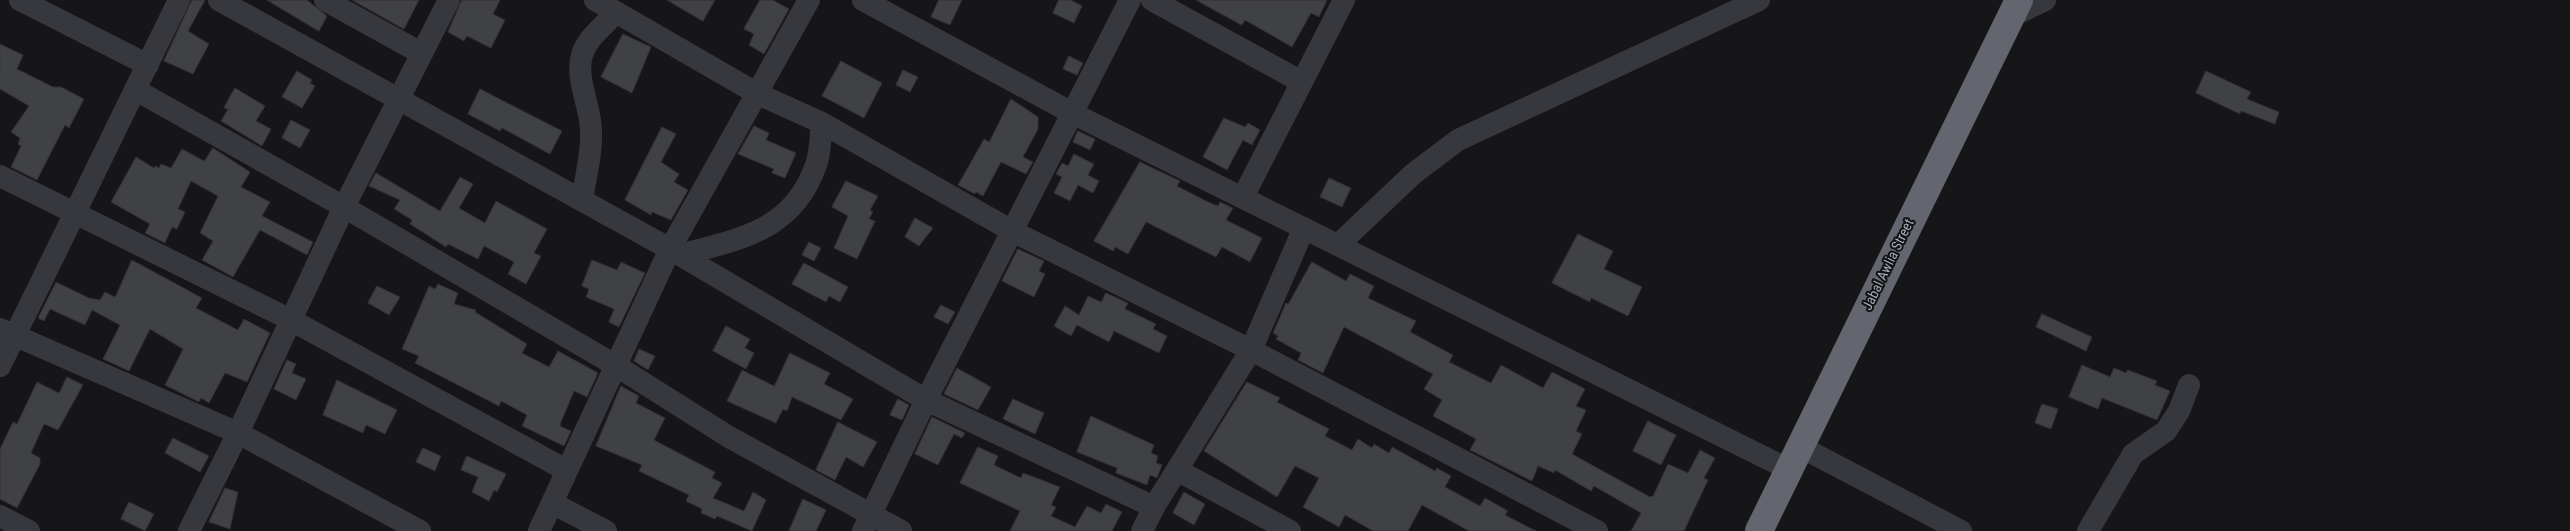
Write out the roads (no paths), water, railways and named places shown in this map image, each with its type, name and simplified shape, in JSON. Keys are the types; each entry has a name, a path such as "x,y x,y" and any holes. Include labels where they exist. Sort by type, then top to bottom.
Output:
{"highway":[{"name":"Jabal Awlia Street","path":"1759,531 2016,8"}],"street":[{"path":"20,0 148,65"},
{"path":"0,366 7,332 76,214 179,0"},
{"path":"219,0 398,101 675,252 926,400 1154,507"},
{"path":"325,0 421,53"},
{"path":"189,531 238,433 344,207 448,0"},
{"path":"595,0 614,13 758,94 822,123 1014,232 1251,350 1597,531"},
{"path":"539,531 615,365 809,0"},
{"path":"863,0 1074,114 1304,228 1794,458 1961,531"},
{"path":"866,523 926,400 1014,232 1130,0"},
{"path":"1152,0 1300,81"},
{"path":"1242,197 1300,81 1344,0"},
{"path":"1339,244 1413,174 1458,140 1759,0"},
{"path":"2016,8 2045,0"},
{"path":"582,200 591,146 590,120 582,86 581,57 589,40 614,13"},
{"path":"136,90 344,207 615,365 866,523 901,531"},
{"path":"675,252 748,237 791,210 817,164 822,123"},
{"path":"0,176 292,320 566,470"},
{"path":"1142,531 1154,507 1251,350 1304,228"},
{"path":"7,332 238,433 420,531"},
{"path":"2088,531 2133,454 2166,431 2180,411 2189,385"},
{"path":"1177,470 1290,531"},
{"path":"552,504 606,531"},
{"path":"0,516 29,531"}]}
